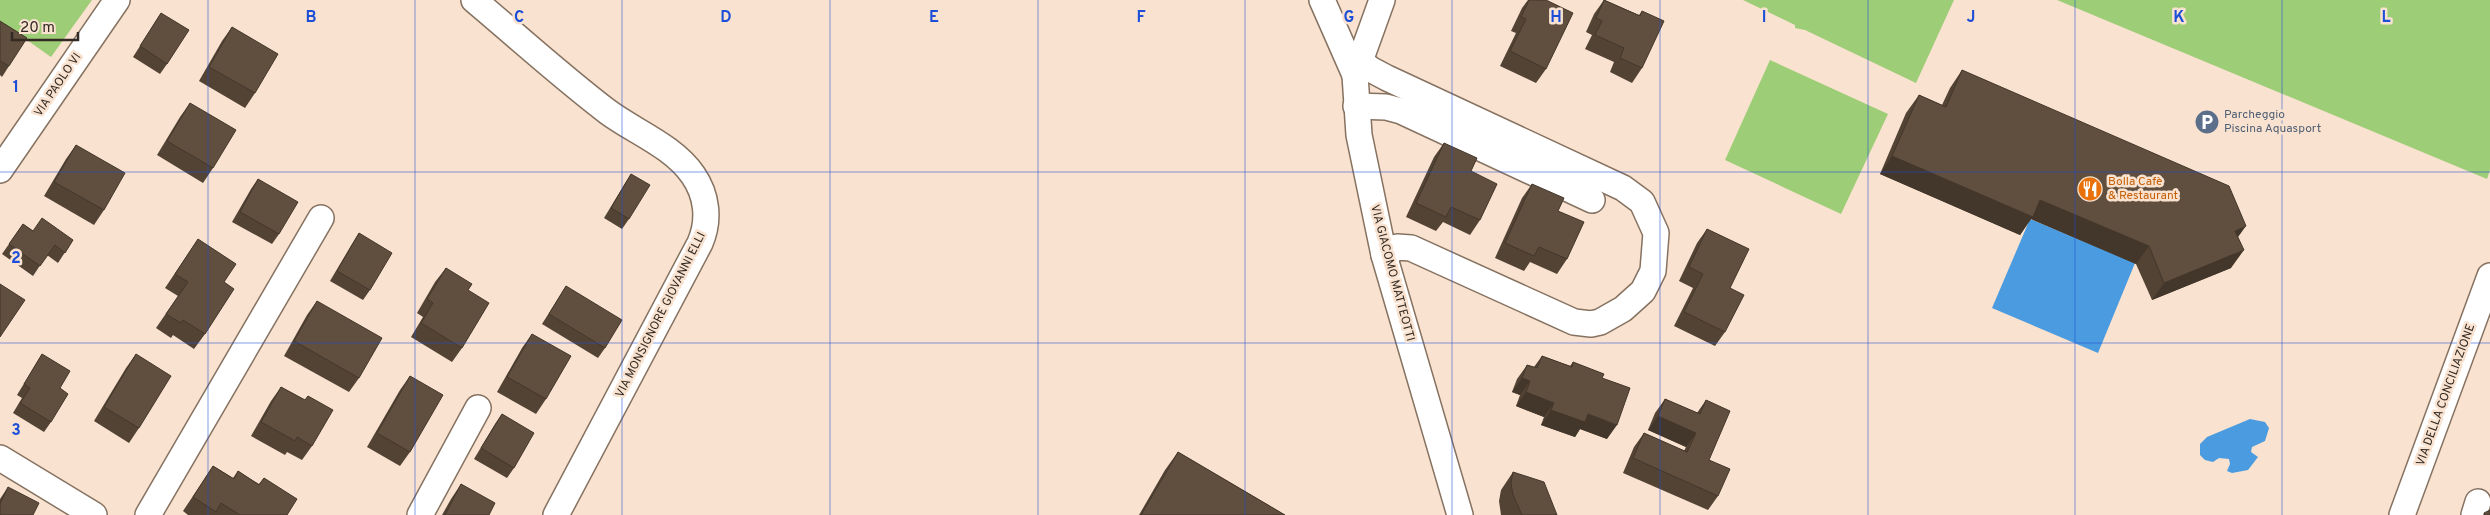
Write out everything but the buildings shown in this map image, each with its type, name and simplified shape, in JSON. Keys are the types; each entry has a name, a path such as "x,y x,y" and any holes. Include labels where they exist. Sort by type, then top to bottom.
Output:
{"street":[{"name":"VIA PAOLO VI","path":"0,170 116,0"},
{"name":"VIA MONSIGNORE GIOVANNI ELLI","path":"474,0 607,111 681,162 694,176 706,203 706,225 700,243 556,515"},
{"path":"1322,0 1358,68 1370,69 1623,188 1642,202 1656,233 1653,271 1643,290 1623,308 1600,322 1591,324 1574,322 1411,248 1397,247 1384,255"},
{"name":"VIA GIACOMO MATTEOTTI","path":"1382,0 1358,68 1356,106 1359,135 1384,255 1460,515"},
{"path":"1356,106 1386,107 1401,111 1592,200"},
{"path":"148,515 321,218"},
{"name":"VIA DELLA CONCILIAZIONE","path":"2402,515 2490,276"},
{"path":"420,515 478,408"},
{"path":"0,458 94,515"}],"green space":[{"path":"0,0 92,0 51,57 0,21"},
{"path":"1743,0 1954,0 1916,83 1805,30 1795,28 1795,25"},
{"path":"2057,0 2490,0 2490,170 2487,179"},
{"path":"1770,60 1888,114 1841,214 1725,160"}],"water":[{"path":"2030,219 2135,263 2098,353 1992,308"},
{"path":"2250,419 2265,422 2269,428 2265,441 2252,447 2251,452 2258,457 2248,470 2232,473 2227,471 2230,464 2229,459 2219,458 2213,462 2205,460 2200,455 2200,444 2207,437"}],"place":[{"name":"Parcheggio Piscina Aquasport","path":"2207,122"},
{"name":"Bolla Cafè & Restaurant","path":"2090,189"}]}
